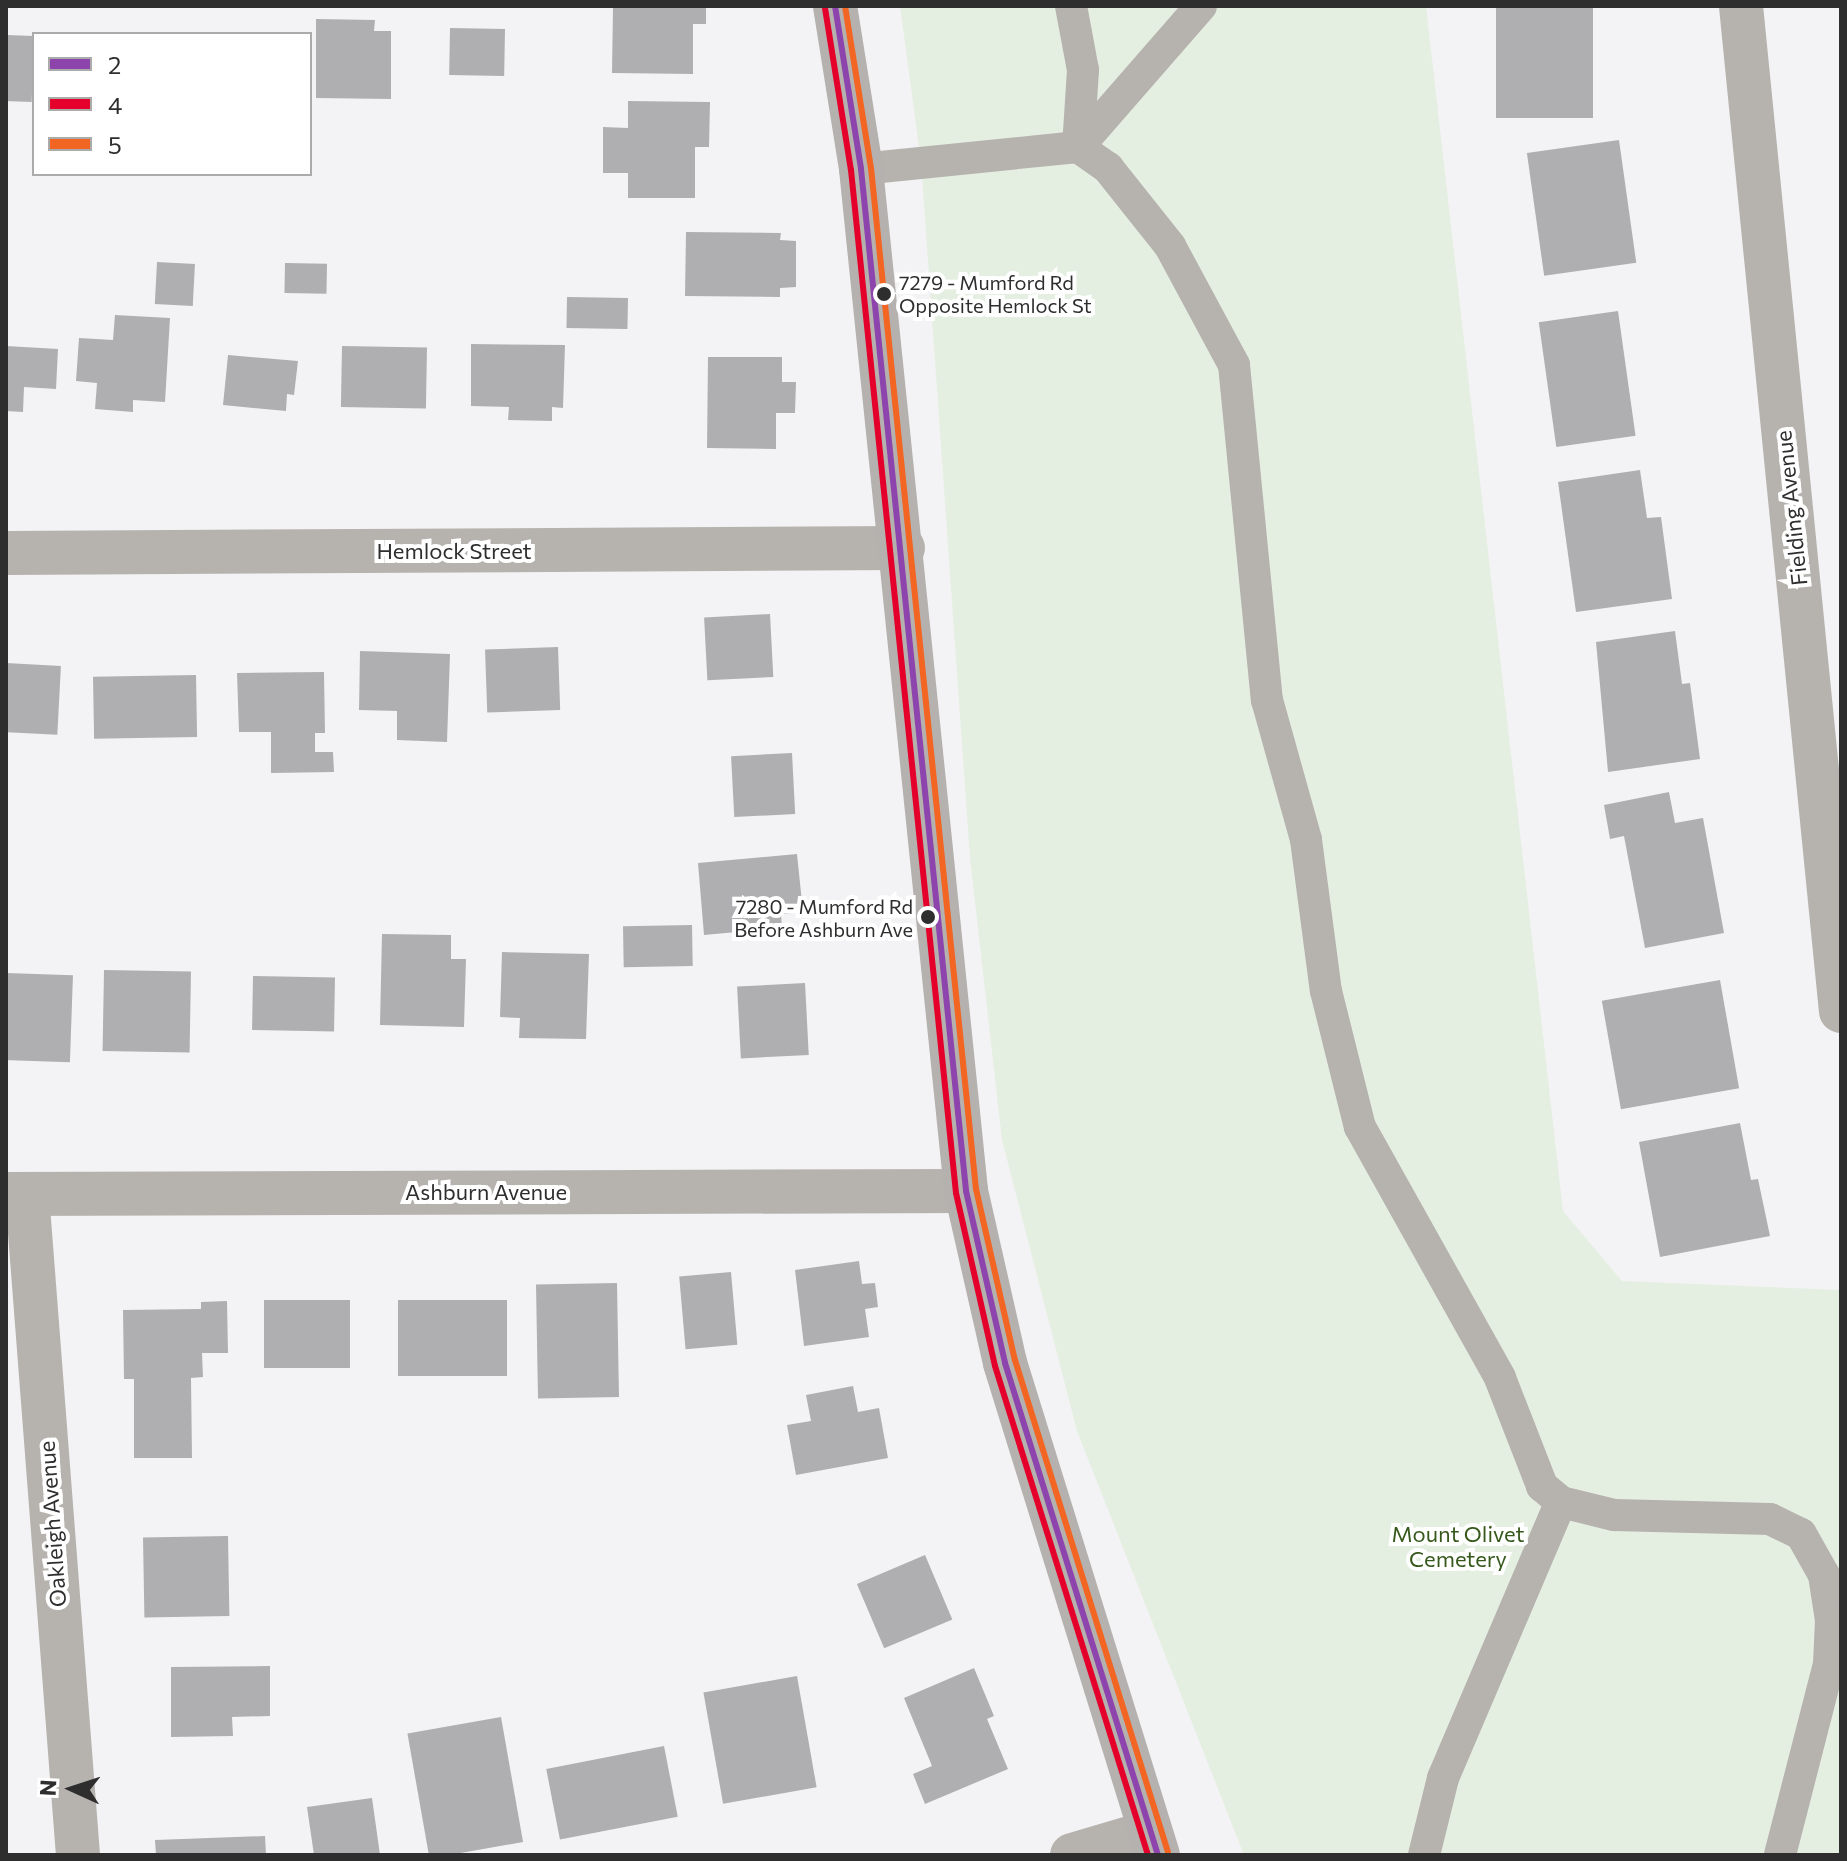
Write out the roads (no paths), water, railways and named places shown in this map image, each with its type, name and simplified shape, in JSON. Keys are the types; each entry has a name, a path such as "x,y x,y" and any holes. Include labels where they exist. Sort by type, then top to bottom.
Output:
{"street":[{"path":"835,6 861,169 903,548 966,1191 1005,1363 1154,1844 1072,1855"},
{"name":"Fielding Avenue","path":"1741,6 1841,1011"},
{"name":"Hemlock Street","path":"6,553 903,548"},
{"name":"Ashburn Avenue","path":"16,1194 966,1191"},
{"name":"Oakleigh Avenue","path":"16,1194 78,1855"}],"lane":[{"path":"1071,6 1083,70 1078,147"},
{"path":"1078,147 1201,6"},
{"path":"861,169 1078,147 1108,168 1170,246 1234,365 1267,700 1306,840 1326,991 1360,1127 1500,1378 1542,1486 1561,1502 1614,1515 1770,1519 1801,1534 1824,1575 1831,1620 1829,1664 1780,1855"},
{"path":"1424,1855 1443,1778 1561,1502"}],"place":[{"name":"7279 - Mumford Rd Opposite Hemlock St","path":"884,294"},
{"name":"7280 - Mumford Rd Before Ashburn Ave","path":"928,917"}],"park label":[{"name":"Mount Olivet Cemetery","path":"1458,1546"}]}
